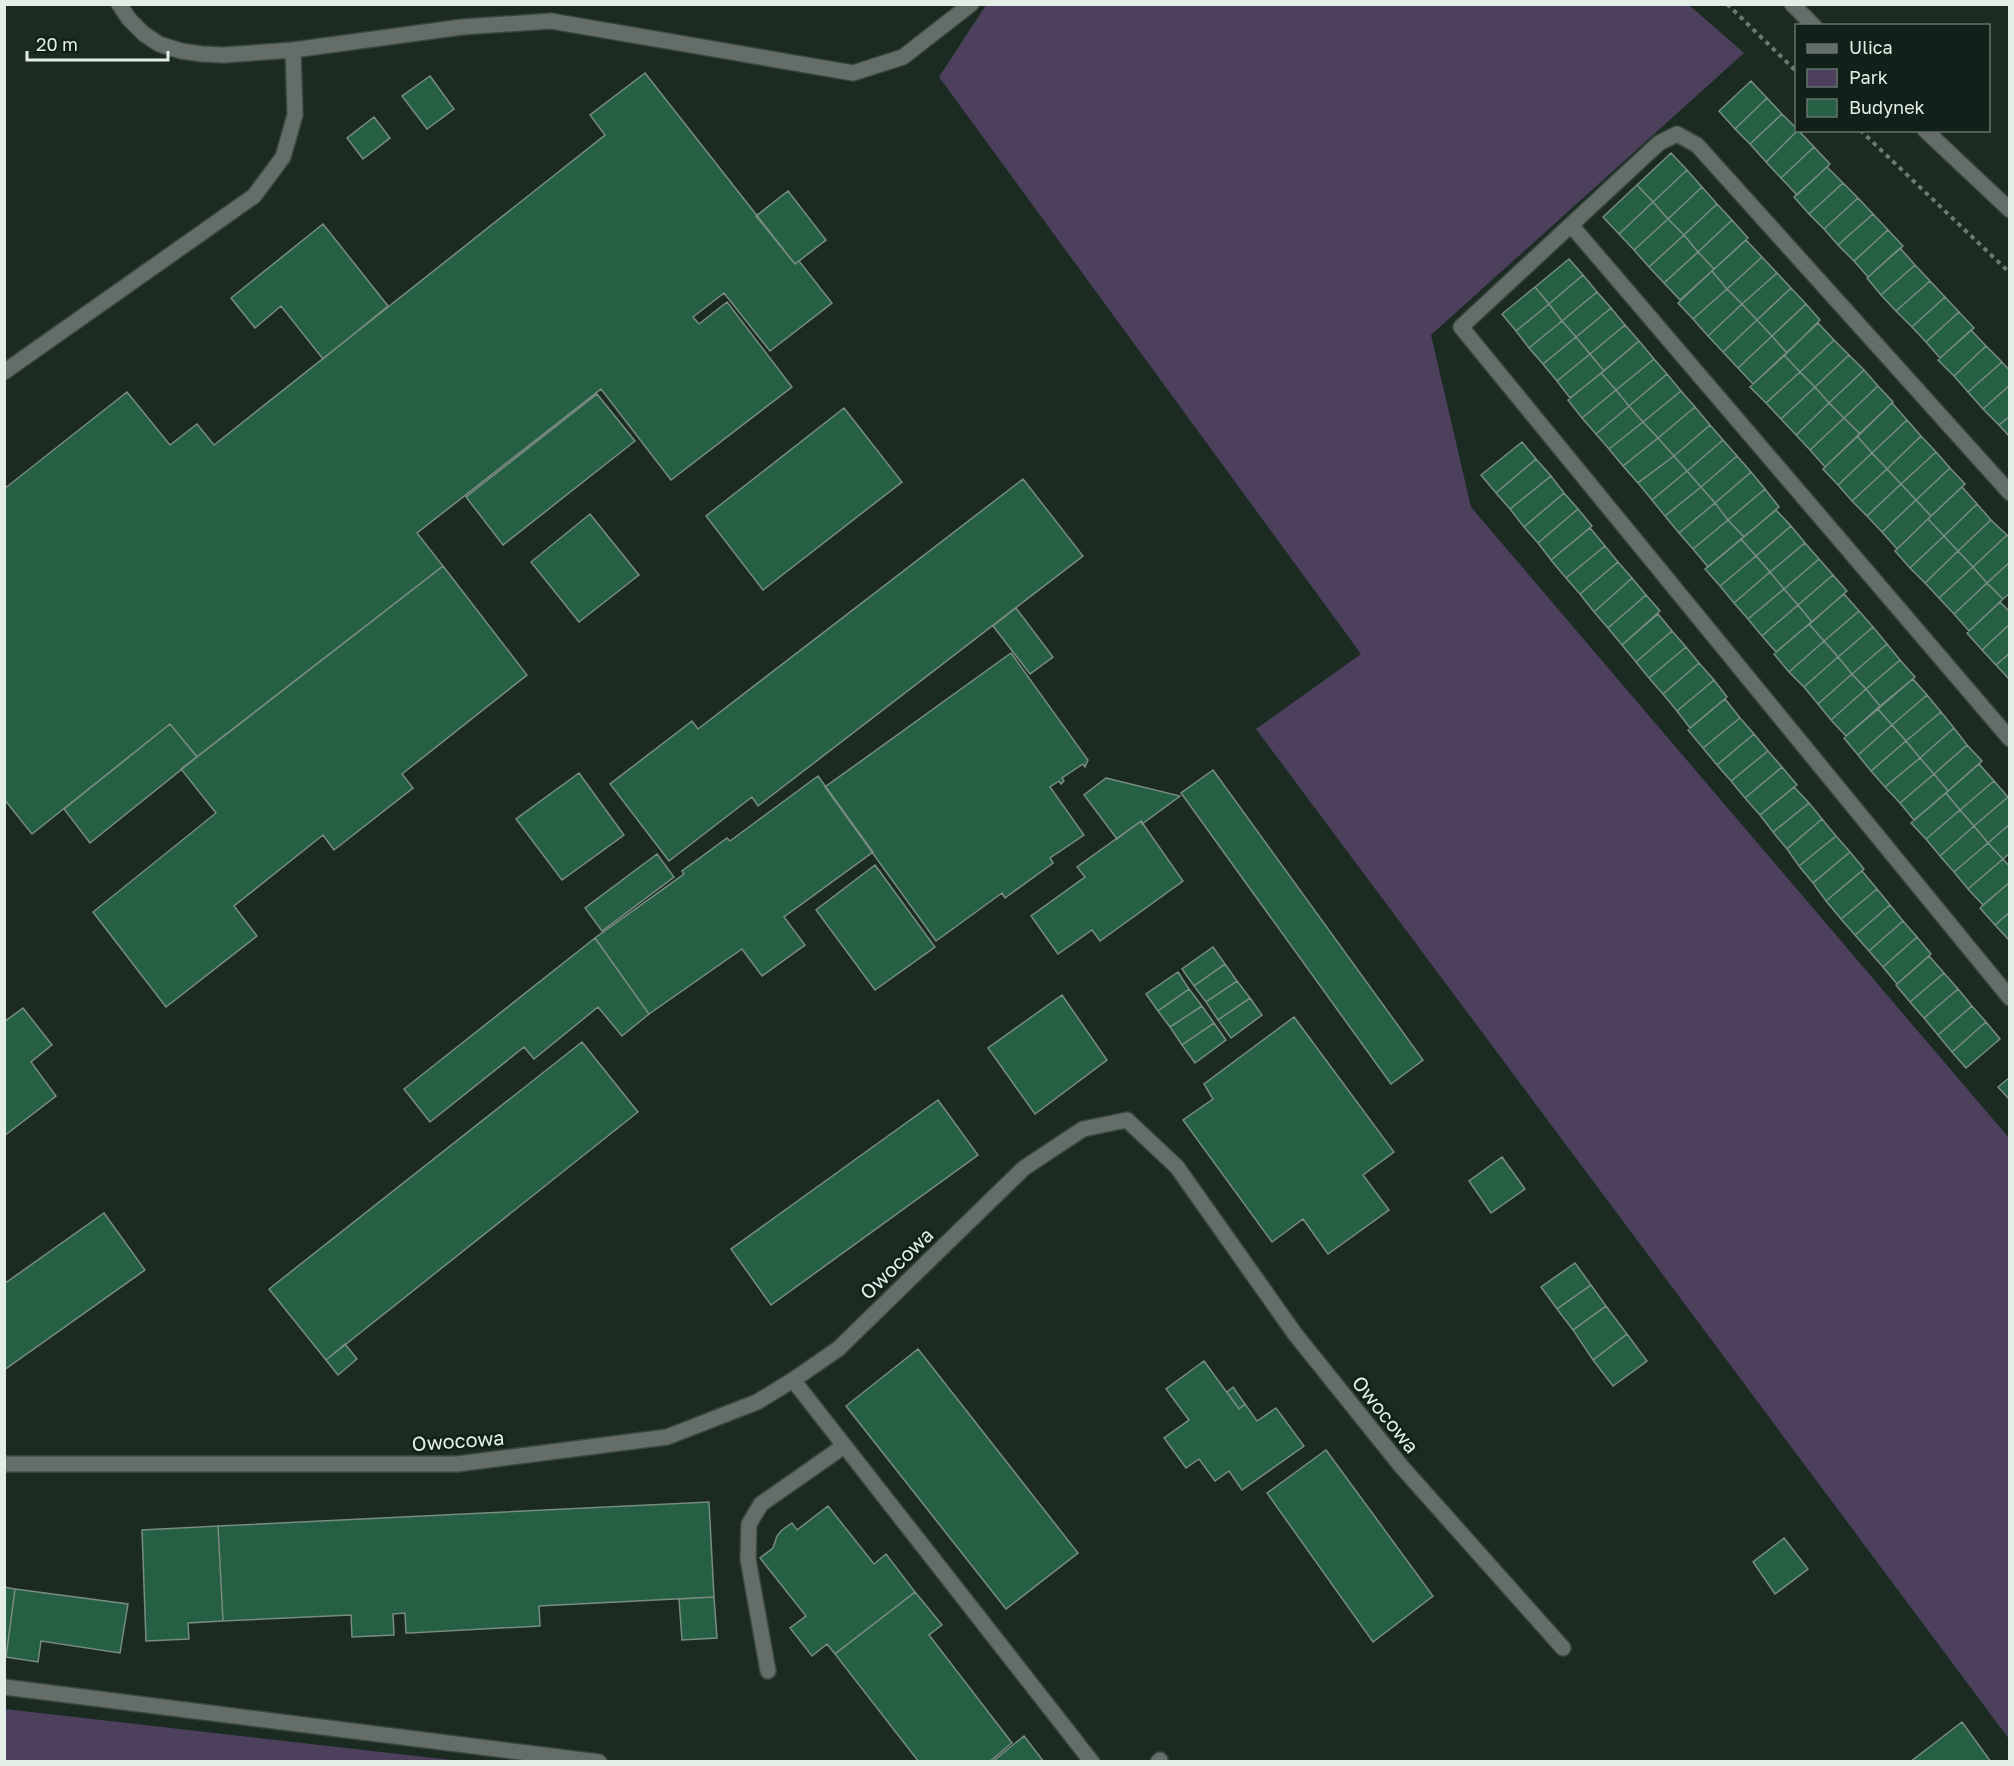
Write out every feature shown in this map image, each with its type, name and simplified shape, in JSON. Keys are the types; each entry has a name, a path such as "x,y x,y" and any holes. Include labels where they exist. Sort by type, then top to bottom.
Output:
{"street":[{"path":"119,4 129,19 144,34 159,44 181,51 224,55 293,50 462,27 551,21 853,73 903,57 971,4"},
{"path":"1792,4 1812,24"},
{"path":"4,372 254,196 283,157 295,115 293,50"},
{"path":"1927,132 2010,210"},
{"path":"2010,493 1697,145 1677,134 1659,143 1461,327 2010,998"},
{"path":"1571,225 2010,739"},
{"name":"Owocowa","path":"4,1464 456,1464 667,1437 758,1402 838,1349 1024,1168 1083,1129 1126,1120 1177,1167 1295,1334 1401,1466 1563,1648"},
{"path":"793,1380 1092,1761"},
{"path":"768,1671 748,1559 749,1524 762,1503 844,1446"},
{"path":"4,1687 599,1761"}],"path":[{"path":"1727,4 1795,69"},
{"path":"1862,132 2010,273"}],"green space":[{"path":"986,5 1689,5 1744,53 1431,335 1471,507 2009,1138 2009,1739 1256,729 1361,654 939,77"},
{"path":"5,1709 460,1761 5,1761"}],"building":[{"path":"645,73 795,264 799,261 832,303 770,351 724,293 693,317 699,324 727,302 792,387 671,480 601,389 417,533 443,566 197,757 170,724 32,834 4,799 4,489 127,392 170,445 197,424 214,445 605,135 590,115"},
{"path":"430,76 454,109 427,129 402,96"},
{"path":"1751,81 1767,98 1735,129 1719,111"},
{"path":"1767,98 1782,114 1750,144 1735,129"},
{"path":"1782,114 1795,127 1796,132 1766,162 1750,144"},
{"path":"374,117 390,138 363,159 347,138"},
{"path":"1796,132 1800,132 1814,147 1781,178 1766,162"},
{"path":"1814,147 1830,164 1797,195 1781,178"},
{"path":"1671,153 1687,170 1653,202 1637,185"},
{"path":"1827,167 1843,183 1809,214 1794,197"},
{"path":"1687,170 1702,187 1668,219 1653,202"},
{"path":"1843,183 1858,198 1824,229 1809,214"},
{"path":"1637,185 1653,202 1619,234 1603,217"},
{"path":"1702,187 1717,204 1684,235 1668,219"},
{"path":"788,191 826,240 795,264 756,216"},
{"path":"1858,198 1873,214 1838,245 1824,229"},
{"path":"1653,202 1668,219 1634,250 1619,234"},
{"path":"1717,204 1732,220 1698,252 1684,235"},
{"path":"1873,214 1888,230 1854,261 1838,245"},
{"path":"1668,219 1684,235 1649,267 1634,250"},
{"path":"1732,220 1748,238 1714,269 1698,252"},
{"path":"323,224 388,306 323,359 281,306 255,328 231,298"},
{"path":"1888,230 1903,246 1868,277 1854,261"},
{"path":"1684,235 1698,252 1664,283 1649,267"},
{"path":"1746,240 1762,257 1727,289 1712,271"},
{"path":"1900,248 1915,265 1881,295 1867,278"},
{"path":"1698,252 1714,269 1680,300 1664,283"},
{"path":"1762,257 1777,273 1742,304 1727,289"},
{"path":"1569,259 1583,275 1549,304 1535,287"},
{"path":"1915,265 1930,281 1896,311 1881,295"},
{"path":"1712,271 1727,289 1693,319 1678,303"},
{"path":"1777,273 1791,288 1757,320 1742,304"},
{"path":"1583,275 1597,292 1562,321 1549,304"},
{"path":"1930,281 1945,297 1912,327 1896,311"},
{"path":"1535,287 1549,304 1516,331 1502,314"},
{"path":"1791,288 1806,304 1772,336 1757,320"},
{"path":"1727,289 1742,304 1708,336 1693,319"},
{"path":"1597,292 1611,308 1576,337 1562,321"},
{"path":"1945,297 1959,312 1926,342 1912,327"},
{"path":"1549,304 1562,321 1529,348 1516,331"},
{"path":"1742,304 1757,320 1723,352 1708,336"},
{"path":"1806,304 1820,320 1787,353 1772,336"},
{"path":"1611,308 1625,325 1590,354 1576,337"},
{"path":"1959,312 1974,328 1940,358 1926,342"},
{"path":"1757,320 1772,336 1738,368 1723,352"},
{"path":"1562,321 1576,337 1543,364 1529,348"},
{"path":"1818,323 1834,340 1800,372 1784,355"},
{"path":"1625,325 1639,341 1604,371 1590,354"},
{"path":"1971,330 1986,346 1954,376 1938,360"},
{"path":"1772,336 1787,353 1753,384 1738,368"},
{"path":"1576,337 1590,354 1557,381 1543,364"},
{"path":"1834,340 1849,355 1815,387 1800,372"},
{"path":"1639,341 1654,359 1616,390 1601,373"},
{"path":"1986,346 2002,362 1968,392 1954,376"},
{"path":"1590,354 1604,371 1570,398 1557,381"},
{"path":"1784,355 1800,372 1766,403 1750,387"},
{"path":"1849,355 1864,370 1829,403 1815,387"},
{"path":"1654,359 1667,374 1629,406 1616,390"},
{"path":"2002,362 2010,371 2010,385 1983,409 1968,392"},
{"path":"1864,370 1878,386 1844,418 1829,403"},
{"path":"1800,372 1815,387 1781,419 1766,403"},
{"path":"1601,373 1616,390 1582,418 1568,400"},
{"path":"1667,374 1681,391 1643,422 1629,406"},
{"path":"2010,385 2010,416 1999,425 1983,409"},
{"path":"1878,386 1893,402 1860,434 1844,418"},
{"path":"1815,387 1829,403 1796,435 1781,419"},
{"path":"1616,390 1629,406 1596,434 1582,418"},
{"path":"1681,391 1695,407 1658,438 1643,422"},
{"path":"597,394 635,441 503,545 466,497"},
{"path":"1829,403 1844,418 1810,450 1796,435"},
{"path":"1892,403 1907,420 1872,453 1857,436"},
{"path":"1629,406 1643,422 1609,449 1596,434"},
{"path":"1695,407 1710,425 1674,456 1658,438"},
{"path":"844,408 902,482 763,590 706,516"},
{"path":"2010,416 2010,437 1999,425"},
{"path":"1844,418 1860,434 1825,467 1810,450"},
{"path":"1907,420 1921,436 1887,469 1872,453"},
{"path":"1643,422 1658,438 1623,466 1609,449"},
{"path":"1710,425 1723,440 1687,471 1674,456"},
{"path":"1857,436 1872,453 1838,485 1823,469"},
{"path":"1921,436 1936,452 1901,484 1887,469"},
{"path":"1658,438 1674,456 1638,483 1623,466"},
{"path":"1723,440 1737,456 1701,487 1687,471"},
{"path":"1522,442 1536,459 1496,493 1481,475"},
{"path":"1936,452 1950,468 1916,500 1901,484"},
{"path":"1872,453 1887,469 1852,501 1838,485"},
{"path":"1674,456 1687,471 1652,500 1638,483"},
{"path":"1737,456 1751,472 1715,503 1701,487"},
{"path":"1536,459 1551,476 1510,509 1496,493"},
{"path":"1950,468 1965,484 1931,516 1916,500"},
{"path":"1887,469 1901,484 1867,516 1852,501"},
{"path":"1687,471 1701,487 1665,516 1652,500"},
{"path":"1751,472 1765,489 1728,520 1715,503"},
{"path":"1551,476 1564,493 1524,527 1510,509"},
{"path":"1023,479 1083,556 758,806 752,797 669,861 610,784 692,721 698,729"},
{"path":"1901,484 1916,500 1882,532 1867,516"},
{"path":"1701,487 1715,503 1679,533 1665,516"},
{"path":"1962,487 1977,504 1944,536 1928,519"},
{"path":"1765,489 1779,507 1744,537 1728,520"},
{"path":"1564,493 1578,509 1538,543 1524,527"},
{"path":"1916,500 1931,516 1897,549 1882,532"},
{"path":"1715,503 1728,520 1693,549 1679,533"},
{"path":"1977,504 1991,520 1958,551 1944,536"},
{"path":"1578,509 1592,526 1551,560 1538,543"},
{"path":"1776,510 1791,526 1756,556 1741,539"},
{"path":"590,514 639,575 579,622 531,562"},
{"path":"1928,519 1944,536 1910,568 1895,551"},
{"path":"1728,520 1744,537 1708,567 1693,549"},
{"path":"1991,520 2007,535 1973,567 1958,551"},
{"path":"1791,526 1805,543 1770,572 1756,556"},
{"path":"1590,528 1605,546 1566,578 1551,560"},
{"path":"2007,535 2010,538 2010,562 1987,583 1973,567"},
{"path":"1944,536 1958,551 1925,583 1910,568"},
{"path":"1741,539 1756,556 1720,586 1705,569"},
{"path":"1805,543 1819,559 1784,589 1770,572"},
{"path":"1605,546 1618,562 1580,594 1566,578"},
{"path":"1958,551 1973,567 1939,598 1925,583"},
{"path":"1756,556 1770,572 1734,603 1720,586"},
{"path":"1819,559 1833,575 1798,605 1784,589"},
{"path":"1618,562 1632,578 1594,612 1580,594"},
{"path":"2010,562 2010,593 2003,599 1987,583"},
{"path":"443,566 527,675 402,774 413,788 334,850 323,835 234,906 257,936 166,1007 93,912 216,813 181,769"},
{"path":"1973,567 1987,583 1954,614 1939,598"},
{"path":"1770,572 1784,589 1748,619 1734,603"},
{"path":"1833,575 1847,591 1812,622 1798,605"},
{"path":"1632,578 1646,595 1608,628 1594,612"},
{"path":"1987,583 2003,599 1969,631 1954,614"},
{"path":"1784,589 1798,605 1762,636 1748,619"},
{"path":"1844,594 1859,611 1824,641 1809,624"},
{"path":"1646,595 1660,611 1622,645 1608,628"},
{"path":"2000,602 2010,612 2010,624 1982,650 1967,633"},
{"path":"1798,605 1812,622 1776,652 1762,636"},
{"path":"1016,608 1053,657 1030,674 993,626"},
{"path":"1859,611 1873,627 1838,657 1824,641"},
{"path":"1658,614 1672,631 1636,662 1622,645"},
{"path":"1809,624 1824,641 1789,672 1774,654"},
{"path":"2010,624 2010,653 1996,665 1982,650"},
{"path":"1873,627 1887,644 1852,674 1838,657"},
{"path":"1672,631 1686,647 1649,678 1636,662"},
{"path":"1824,641 1838,657 1804,687 1789,672"},
{"path":"1887,644 1900,660 1866,689 1852,674"},
{"path":"1686,647 1699,663 1663,694 1649,678"},
{"path":"1011,653 1088,760 1085,767 1083,764 1062,778 1064,781 1061,784 1059,781 1050,787 1084,835 1050,858 1053,863 1005,898 1002,893 936,941 825,787"},
{"path":"2010,653 2010,680 1996,665"},
{"path":"1838,657 1852,674 1818,704 1804,687"},
{"path":"1900,660 1915,677 1880,706 1866,689"},
{"path":"1699,663 1714,680 1677,711 1663,694"},
{"path":"1852,674 1866,689 1831,720 1818,704"},
{"path":"1913,679 1927,695 1892,725 1878,709"},
{"path":"1714,680 1727,697 1690,728 1677,711"},
{"path":"1866,689 1880,706 1846,736 1831,720"},
{"path":"1927,695 1941,712 1906,741 1892,725"},
{"path":"1725,699 1740,718 1703,748 1688,730"},
{"path":"1878,709 1892,725 1858,755 1844,738"},
{"path":"1941,712 1954,728 1920,758 1906,741"},
{"path":"1740,718 1754,734 1717,765 1703,748"},
{"path":"170,724 197,757 90,843 64,809"},
{"path":"1892,725 1906,741 1871,771 1858,755"},
{"path":"1954,728 1967,745 1934,774 1920,758"},
{"path":"1754,734 1768,751 1731,781 1717,765"},
{"path":"1906,741 1920,758 1885,787 1871,771"},
{"path":"1967,745 1982,761 1948,791 1934,774"},
{"path":"1768,751 1782,767 1745,798 1731,781"},
{"path":"1920,758 1934,774 1900,803 1885,787"},
{"path":"1979,764 1994,781 1960,810 1946,793"},
{"path":"1782,767 1797,785 1760,815 1745,798"},
{"path":"1213,770 1423,1060 1391,1084 1181,793"},
{"path":"579,773 624,835 562,880 516,819"},
{"path":"1934,774 1948,791 1914,820 1900,803"},
{"path":"818,776 873,852 784,917 805,945 762,976 742,949 649,1014 595,938 684,874 682,871 727,838 730,841"},
{"path":"1106,778 1180,796 1117,839 1084,795"},
{"path":"1994,781 2008,797 1974,826 1960,810"},
{"path":"1794,787 1809,803 1773,832 1760,815"},
{"path":"1946,793 1960,810 1926,839 1911,823"},
{"path":"2008,797 2010,799 2010,824 1988,843 1974,826"},
{"path":"1809,803 1822,819 1787,849 1773,832"},
{"path":"1960,810 1974,826 1940,856 1926,839"},
{"path":"1822,819 1836,836 1799,866 1787,849"},
{"path":"1141,821 1183,881 1100,941 1092,930 1058,954 1031,916 1085,877 1077,867"},
{"path":"2010,824 2010,853 2003,859 1988,843"},
{"path":"1974,826 1988,843 1954,872 1940,856"},
{"path":"1836,836 1850,852 1813,883 1799,866"},
{"path":"1988,843 2003,859 1968,889 1954,872"},
{"path":"1850,852 1864,869 1826,901 1813,883"},
{"path":"657,854 674,877 602,931 585,908"},
{"path":"2003,859 2010,867 2010,882 1983,905 1968,889"},
{"path":"875,865 935,947 875,990 816,910"},
{"path":"1862,871 1877,889 1841,919 1826,901"},
{"path":"2010,882 2010,912 1995,925 1980,908"},
{"path":"1877,889 1890,905 1855,935 1841,919"},
{"path":"1890,905 1903,921 1869,951 1855,935"},
{"path":"2010,912 2010,941 1995,925"},
{"path":"1903,921 1917,937 1883,967 1869,951"},
{"path":"1917,937 1931,954 1897,984 1883,967"},
{"path":"595,938 649,1014 622,1036 598,1007 534,1059 524,1047 430,1122 404,1089"},
{"path":"1213,947 1225,964 1194,986 1182,969"},
{"path":"1929,956 1944,973 1910,1002 1896,985"},
{"path":"1225,964 1237,981 1206,1002 1194,986"},
{"path":"1178,972 1189,989 1158,1011 1146,994"},
{"path":"1944,973 1958,989 1924,1018 1910,1002"},
{"path":"1237,981 1250,998 1218,1020 1206,1002"},
{"path":"1189,989 1202,1006 1170,1027 1158,1011"},
{"path":"1958,989 1972,1006 1938,1035 1924,1018"},
{"path":"1062,995 1107,1060 1035,1114 988,1048"},
{"path":"1250,998 1262,1015 1231,1038 1218,1020"},
{"path":"1202,1006 1214,1023 1182,1045 1170,1027"},
{"path":"1972,1006 1986,1022 1952,1052 1938,1035"},
{"path":"23,1008 52,1045 31,1062 56,1096 4,1136 4,1022"},
{"path":"1294,1017 1394,1152 1363,1175 1389,1210 1328,1254 1303,1219 1272,1242 1183,1120 1213,1099 1204,1084"},
{"path":"1986,1022 2000,1039 1966,1068 1952,1052"},
{"path":"1214,1023 1226,1040 1195,1063 1182,1045"},
{"path":"582,1042 638,1112 326,1360 269,1289"},
{"path":"2010,1077 2010,1100 1998,1087"},
{"path":"938,1100 978,1155 771,1305 731,1249"},
{"path":"1502,1157 1525,1189 1491,1213 1469,1181"},
{"path":"104,1213 145,1270 4,1370 4,1284"},
{"path":"1575,1263 1591,1285 1557,1309 1541,1287"},
{"path":"1591,1285 1606,1306 1573,1330 1557,1309"},
{"path":"1606,1306 1627,1334 1593,1360 1573,1330"},
{"path":"1627,1334 1647,1361 1613,1386 1593,1360"},
{"path":"345,1344 357,1359 338,1375 326,1360"},
{"path":"918,1349 1078,1553 1006,1609 846,1406"},
{"path":"1204,1361 1239,1409 1245,1404 1257,1421 1276,1408 1304,1446 1242,1490 1229,1471 1215,1481 1199,1459 1186,1468 1164,1438 1189,1420 1166,1389"},
{"path":"1233,1387 1245,1404 1239,1409 1227,1392"},
{"path":"1326,1450 1433,1596 1373,1642 1267,1493"},
{"path":"709,1502 714,1597 539,1606 540,1626 410,1633 406,1633 405,1613 393,1614 394,1635 352,1637 351,1615 223,1621 218,1526"},
{"path":"828,1506 874,1564 886,1554 915,1592 835,1654 827,1644 812,1656 790,1628 806,1616 760,1558 773,1548 782,1530 792,1523 797,1530"},
{"path":"218,1526 223,1621 188,1623 189,1639 146,1641 142,1530"},
{"path":"1784,1538 1808,1569 1775,1594 1753,1562"},
{"path":"4,1587 15,1589 6,1657 4,1657"},
{"path":"15,1589 128,1604 120,1653 41,1641 38,1662 6,1657"},
{"path":"915,1592 942,1625 929,1635 1012,1743 989,1762 919,1762 835,1654"},
{"path":"714,1597 717,1638 682,1640 679,1599"},
{"path":"1962,1722 1991,1762 1910,1762"},
{"path":"1024,1736 1044,1762 992,1762"}]}
